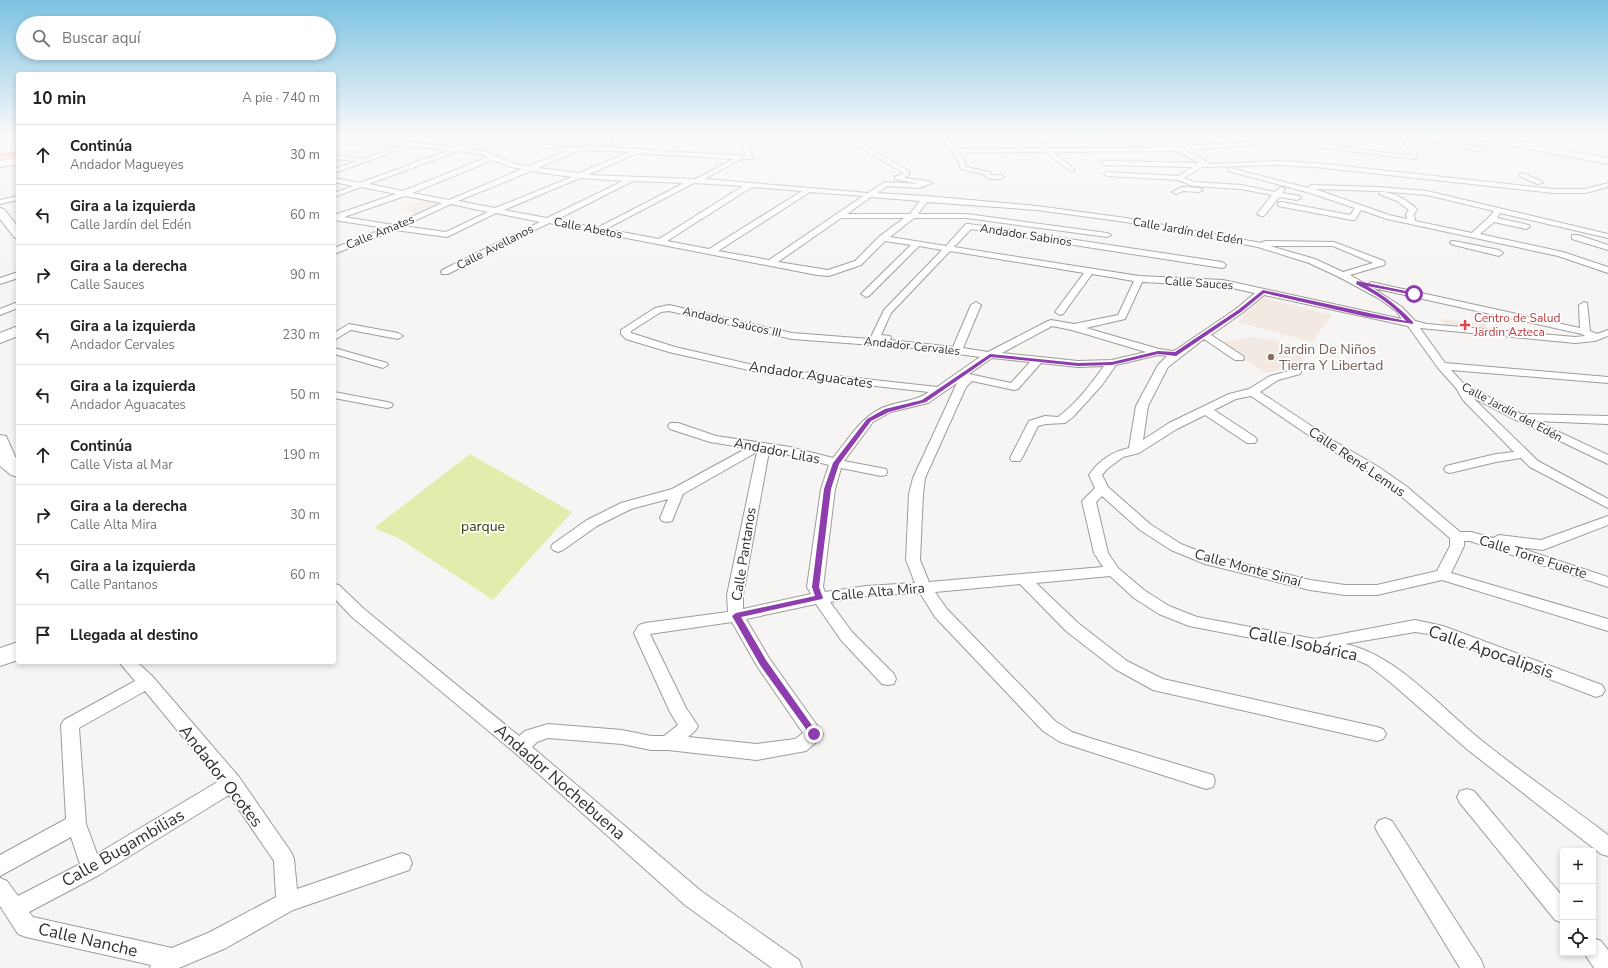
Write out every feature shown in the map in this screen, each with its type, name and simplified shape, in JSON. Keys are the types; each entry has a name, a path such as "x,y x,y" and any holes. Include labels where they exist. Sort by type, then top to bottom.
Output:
{"main road":[{"path":"0,210 16,232"},
{"path":"0,339 16,331"},
{"path":"0,440 8,464 16,470"},
{"path":"0,658 16,652"}],"street":[{"name":"Calle Abetos","path":"340,181 452,201 494,211 549,220 817,272 829,273 842,270 858,263 883,238"},
{"path":"336,193 370,181"},
{"path":"336,217 434,181"},
{"name":"Calle Amates","path":"336,250 502,181"},
{"path":"336,218 446,234 494,211 568,181"},
{"name":"Calle Avellanos","path":"445,272 628,181"},
{"path":"599,230 695,181"},
{"name":"Calle Jardín del Edén","path":"709,181 926,198 1084,213 1251,243 1312,262 1342,275 1382,296 1399,309 1442,366 1459,385 1518,417 1608,460"},
{"path":"771,263 885,184 919,186 928,183 917,181"},
{"path":"1186,181 1193,184 1241,187 1298,198"},
{"path":"1224,181 1284,184"},
{"path":"1274,181 1300,188 1387,217 1473,236 1569,242 1608,248"},
{"path":"1473,181 1554,191 1585,191 1608,185"},
{"path":"1510,185 1539,183 1537,181"},
{"path":"1261,214 1266,201 1277,194 1284,184"},
{"path":"660,242 750,185"},
{"path":"1300,188 1340,187 1402,190 1427,193 1544,220 1569,242 1608,270"},
{"path":"1364,188 1400,199 1413,210 1410,214 1411,222"},
{"path":"1176,192 1182,189 1189,189 1240,195"},
{"path":"712,251 809,190"},
{"path":"0,202 16,198"},
{"path":"883,238 912,216 926,198"},
{"path":"1266,201 1352,218 1359,208"},
{"path":"1473,236 1492,219 1498,210"},
{"name":"Andador Sabinos","path":"838,216 967,216 1107,235"},
{"path":"1383,227 1387,217"},
{"path":"1492,219 1526,227"},
{"name":"Andador Sabinos","path":"914,345 905,339 875,338 887,312 969,226 1222,266"},
{"path":"1455,232 1454,243 1456,254"},
{"path":"1569,242 1608,236"},
{"name":"Calle Sauces","path":"883,238 1140,279 1223,283 1427,327 1575,340 1595,338 1608,333"},
{"path":"1251,243 1279,242 1334,244 1381,263 1342,275"},
{"path":"1454,243 1499,253"},
{"path":"866,294 917,244"},
{"path":"1060,312 1090,271"},
{"path":"0,281 16,276"},
{"path":"1074,327 1122,317 1140,279"},
{"path":"1357,283 1585,332 1595,338 1608,342"},
{"path":"1134,450 1142,406 1163,365 1176,354 1205,336 1240,311 1263,291"},
{"path":"1584,305 1585,332"},
{"path":"0,312 16,306"},
{"path":"957,351 976,306"},
{"name":"Andador Saúcos III","path":"626,334 626,330 662,308 669,308 802,337"},
{"path":"888,679 848,639 819,598 815,587 828,489 836,463 869,420 887,410 924,401 937,390 965,377 990,355 1051,323 1074,327 1158,352"},
{"path":"336,336 349,327 398,336"},
{"name":"Andador Aguacates","path":"626,334 630,337 673,350 766,371 937,390"},
{"path":"1205,336 1239,358"},
{"name":"Andador Cervales","path":"802,337 914,345 1078,364 1112,363 1158,352 1176,354"},
{"path":"336,352 383,365"},
{"path":"965,377 1014,387 1038,360"},
{"path":"1016,458 1033,424 1045,420 1061,421 1098,383 1112,363"},
{"path":"1442,366 1608,380"},
{"path":"1102,489 1095,475 1119,454 1134,450 1173,426 1233,396 1253,392 1274,378 1296,372"},
{"path":"965,377 919,478 916,494 913,560 924,588 940,613 1049,726 1066,737 1091,746 1206,780"},
{"path":"1459,385 1468,398 1534,464 1608,504"},
{"name":"Calle René Lemus","path":"1253,392 1330,444 1373,469 1464,536"},
{"path":"336,395 387,405"},
{"path":"1206,410 1251,440"},
{"path":"1518,417 1608,420"},
{"name":"Andador Lilas","path":"674,426 714,439 790,451 836,463 881,472"},
{"path":"558,547 592,523 626,506 677,492 761,447"},
{"name":"Calle Pantanos","path":"668,743 757,752 800,746 814,734 763,662 736,616 735,596 761,447"},
{"path":"1450,469 1496,458 1524,454"},
{"name":"Calle Isobárica","path":"1102,489 1089,502 1101,553 1113,571 1139,594 1164,610 1195,622 1353,652 1374,661 1396,676 1474,744 1608,847"},
{"name":"Calle Monte Sinaí","path":"1102,489 1145,527 1176,547 1205,559 1310,585 1345,590 1377,590 1442,575"},
{"path":"667,518 677,492"},
{"path":"1608,520 1543,545 1464,536 1442,575 1608,625"},
{"name":"Calle Torre Fuerte","path":"1464,536 1608,582"},
{"name":"Calle Alta Mira","path":"668,743 689,726 679,712 642,633 645,629 736,616 819,598 866,590 924,588 1113,571"},
{"path":"1022,579 1072,627 1121,665 1159,685 1377,734"},
{"name":"Andador Nochebuena","path":"336,591 358,613 520,747 693,898 791,968"},
{"name":"Calle Apocalipsis","path":"1313,644 1415,626 1437,630 1596,690"},
{"name":"Andador Ocotes","path":"129,664 147,682 232,783 284,859 287,902"},
{"path":"92,868 76,824 70,725 147,682"},
{"path":"520,747 531,736 548,731 622,737 651,743 668,743"},
{"name":"Calle Bugambilias","path":"14,909 92,868 232,783"},
{"path":"1466,797 1560,909"},
{"path":"0,866 76,824"},
{"path":"1385,827 1473,968"},
{"path":"166,963 218,940 287,902 402,863"},
{"name":"Calle Nanche","path":"0,888 26,926 166,963"},
{"path":"1596,953 1608,967"}],"shaded area":[{"path":"430,198 449,202 417,214 399,209"},
{"path":"1261,297 1332,315 1312,342 1238,322"},
{"name":"Centro de Salud Jardin Azteca","path":"1440,319 1484,323 1490,331 1446,327"},
{"name":"Jardin De Niños Tierra Y Libertad","path":"1251,337 1275,340 1297,352 1306,363 1266,373 1217,343"}],"green space":[{"name":"parque","path":"470,454 572,512 493,600 400,539 374,528"}],"place":[{"name":"Centro de Salud Jardin Azteca","path":"1465,325"},
{"name":"Jardin De Niños Tierra Y Libertad","path":"1271,357"}],"route":[{"path":"814,734 763,662 736,616 819,598 815,587 828,489 836,463 869,420 887,410 924,401 937,390 990,355 1078,364 1112,363 1158,352 1176,354 1205,336 1240,311 1263,291 1368,315 1411,323 1399,309 1382,296 1357,283 1414,294"}]}
